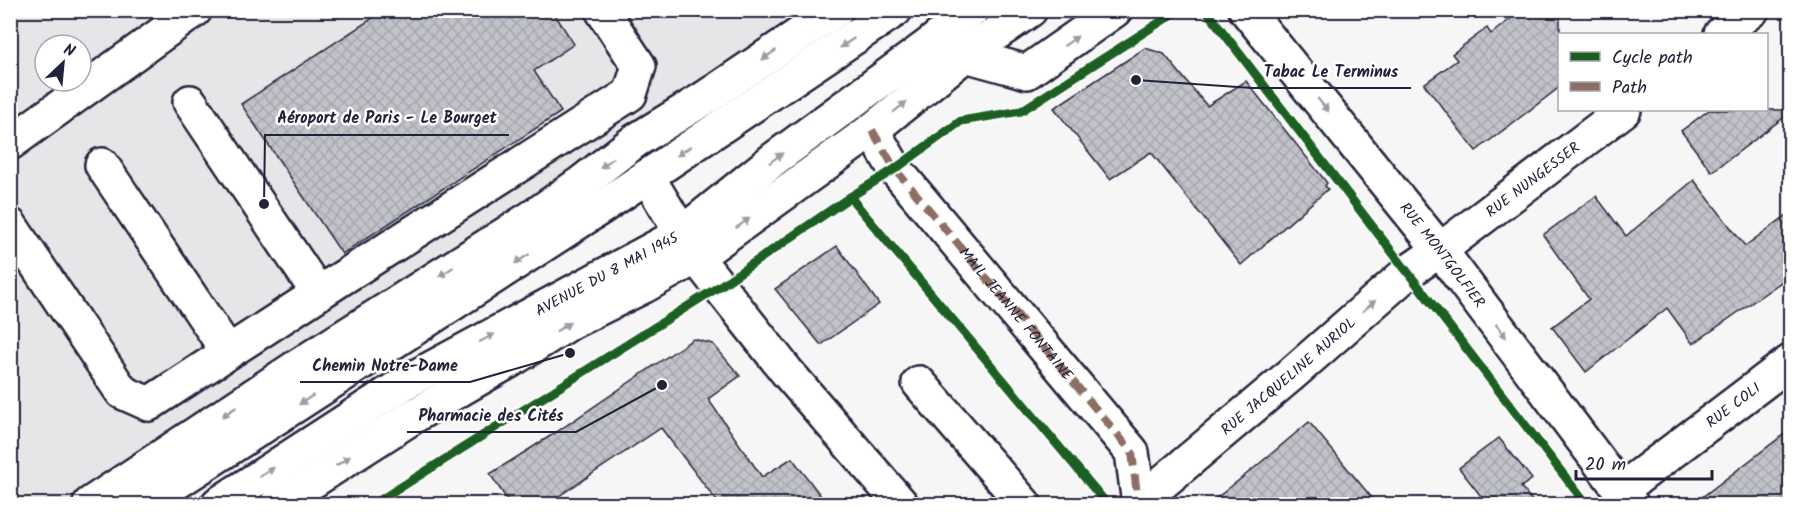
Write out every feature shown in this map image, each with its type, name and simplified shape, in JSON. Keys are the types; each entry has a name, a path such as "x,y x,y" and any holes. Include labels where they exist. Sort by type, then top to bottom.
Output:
{"street":[{"path":"10,143 195,10"},
{"path":"10,225 122,392 149,404 630,94 639,66 602,10"},
{"path":"90,504 298,366 534,216 635,141 705,98 836,10"},
{"path":"143,504 434,317 896,10"},
{"name":"AVENUE DU 8 MAI 1945","path":"218,504 406,381 688,245 774,159 929,45 972,10"},
{"path":"277,504 417,414 512,360 688,245 872,130 965,55 1030,10"},
{"path":"929,45 1027,72 1115,10"},
{"name":"RUE MONTGOLFIER","path":"1246,10 1440,250 1625,498"},
{"path":"1722,33 1752,10"},
{"path":"190,102 318,293"},
{"name":"RUE NUNGESSER","path":"1440,250 1623,111"},
{"name":"MAIL JEANNE FONTAINE","path":"872,130 895,169 1132,452 1138,504"},
{"path":"102,165 228,352"},
{"path":"647,176 688,245 787,372 901,504"},
{"name":"RUE JACQUELINE AURIOL","path":"1138,504 1408,272 1440,250"},
{"name":"RUE COLI","path":"1625,498 1791,362"},
{"path":"919,383 1024,504"}],"shaded area":[{"path":"10,11 803,11 335,327 67,504 11,504"}],"building":[{"path":"385,10 552,10 574,44 534,71 561,112 342,254 241,104"},
{"path":"1522,10 1560,10 1558,89 1476,151 1424,84 1457,60 1452,54 1487,28 1491,34"},
{"path":"1145,48 1164,54 1207,106 1246,81 1327,183 1325,186 1328,189 1241,265 1151,152 1110,179 1054,108"},
{"path":"1791,110 1712,172 1681,131 1708,111"},
{"path":"1694,180 1745,246 1791,212 1791,275 1693,344 1667,308 1586,372 1552,327 1589,299 1543,235 1596,196 1626,236"},
{"path":"837,246 879,304 821,345 775,289"},
{"path":"693,339 713,344 740,376 708,399 762,477 792,458 827,504 719,504 661,428 547,504 510,504 490,474 555,433"},
{"path":"1309,422 1377,504 1209,504 1253,469"},
{"path":"1791,429 1791,504 1693,504"},
{"path":"1499,438 1532,479 1521,487 1535,504 1487,504 1459,468"}],"marked path":[{"path":"872,130 895,169 1132,452 1138,504"}],"cycle path":[{"path":"374,504 720,286 895,169 961,121 1021,111 1179,10"},
{"path":"1206,10 1586,504"},
{"path":"850,197 1107,504"}],"place":[{"name":"Tabac Le Terminus","path":"1136,80"},
{"name":"Aéroport de Paris - Le Bourget","path":"264,204"},
{"name":"Chemin Notre-Dame","path":"570,353"},
{"name":"Pharmacie des Cités","path":"662,385"}]}
